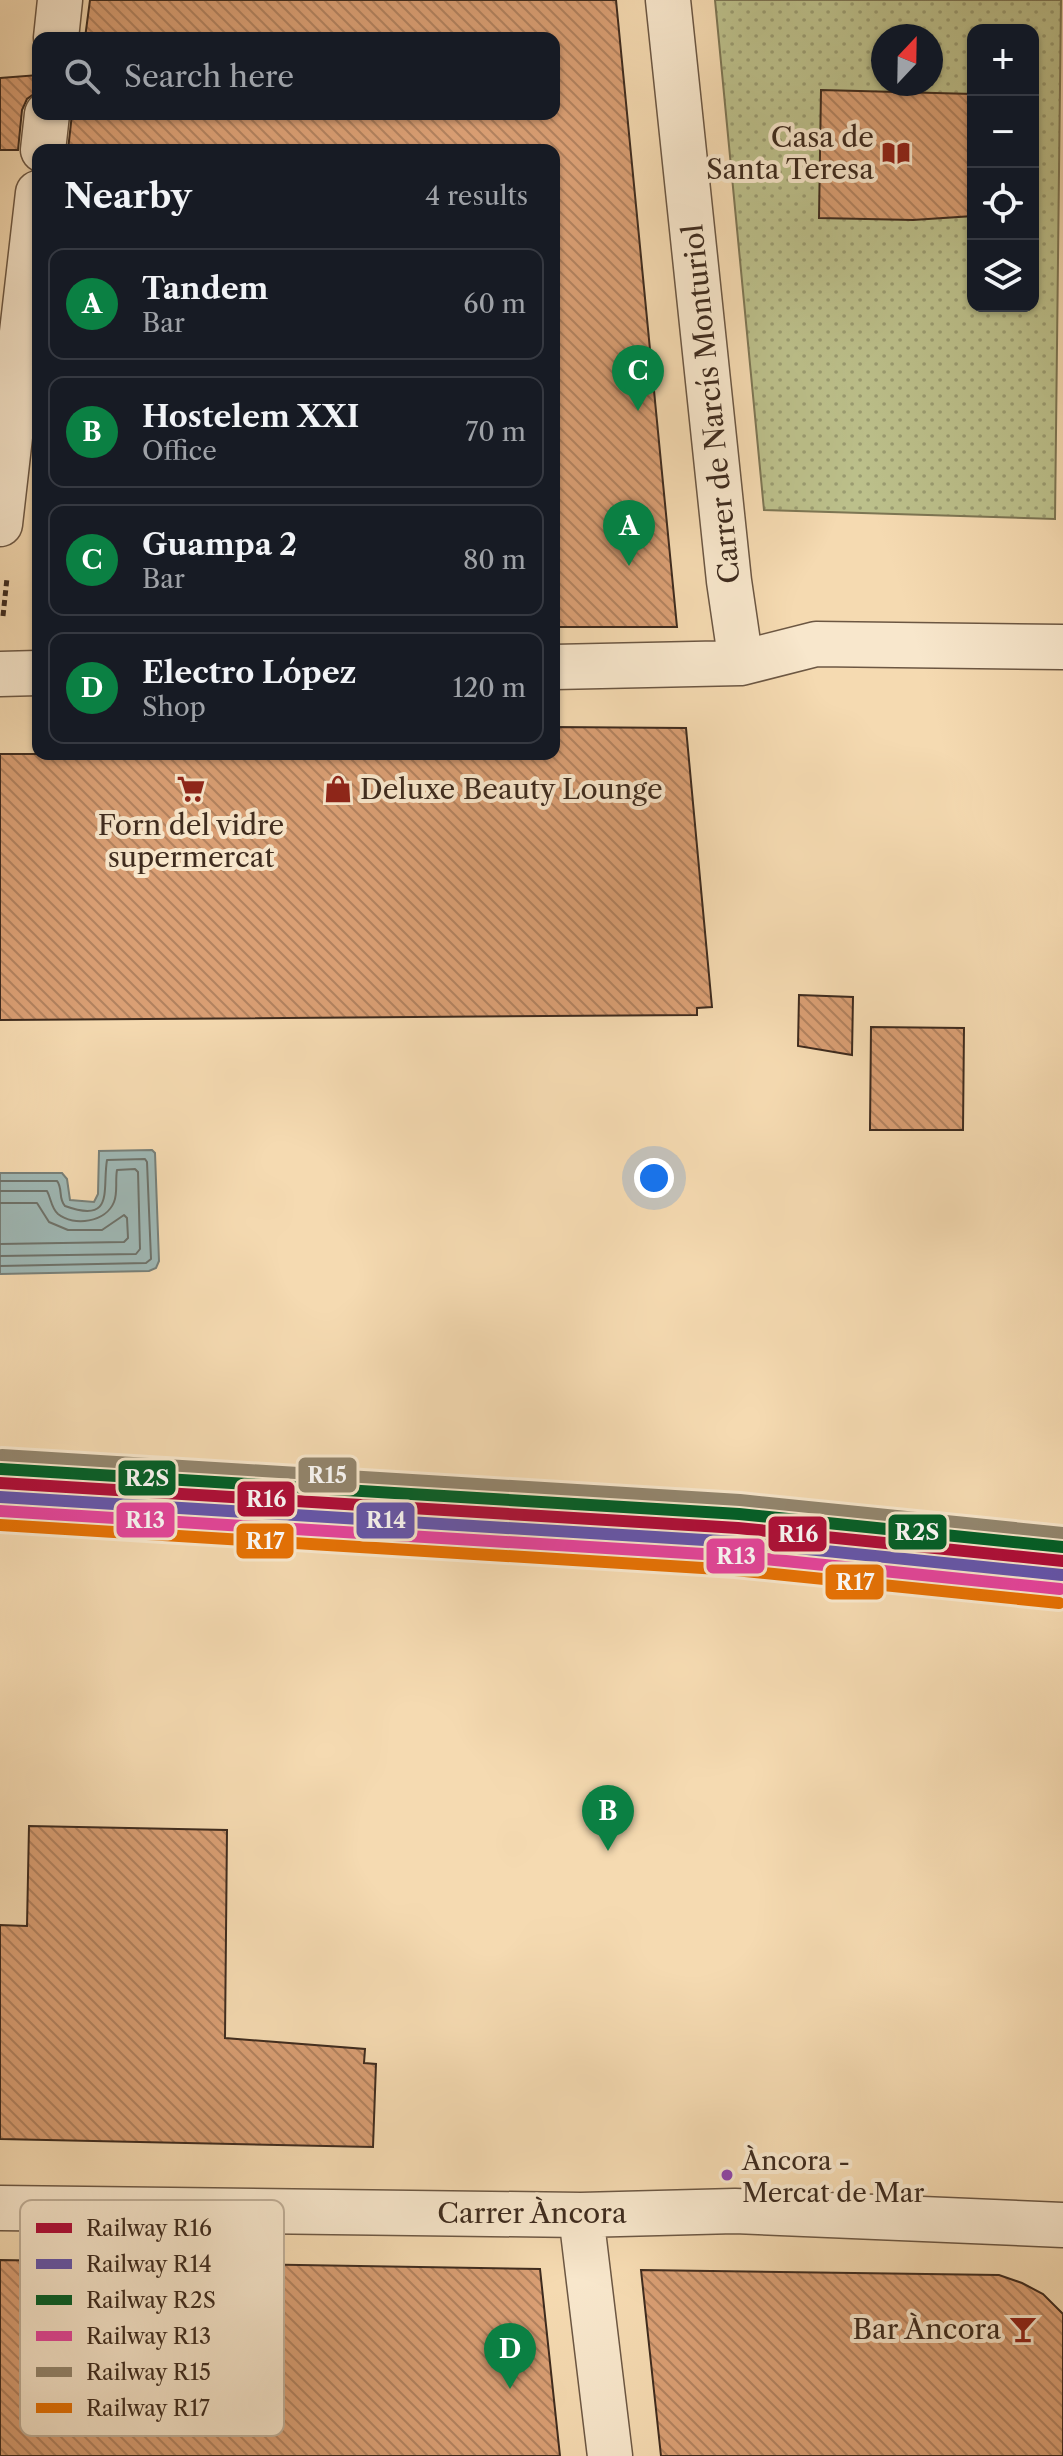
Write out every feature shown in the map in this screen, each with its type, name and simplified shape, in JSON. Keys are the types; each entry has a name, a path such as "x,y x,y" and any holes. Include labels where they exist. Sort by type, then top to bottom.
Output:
{"street":[{"path":"57,32 60,0"},
{"name":"Carrer de Narcís Monturiol","path":"668,0 727,566 741,663"},
{"path":"44,144 46,120"},
{"path":"0,524 32,245"},
{"path":"560,667 741,663 816,644 1063,647"},
{"path":"0,674 32,673"},
{"name":"Carrer Àncora","path":"0,2208 20,2208"},
{"name":"Carrer Àncora","path":"284,2211 581,2215 735,2211 1063,2225"},
{"path":"581,2215 610,2456"}],"green space":[{"path":"715,0 1061,0 1055,519 764,510"}],"water":[{"path":"152,1150 155,1153 159,1261 156,1268 149,1271 0,1274 0,1173 62,1173 67,1179 70,1200 94,1202 98,1194 99,1151"}],"building":[{"path":"90,0 616,0 677,627 560,627 560,144 69,144 71,120 560,120 560,32 86,32"},
{"path":"32,75 32,95 22,110 18,150 0,150 0,78"},
{"name":"Casa de Santa Teresa","path":"821,90 871,91 871,96 967,94 967,216 913,220 819,218"},
{"path":"560,727 686,728 712,1007 697,1008 697,1015 0,1020 0,754 32,754 32,760 560,760"},
{"path":"799,995 853,997 852,1055 798,1046"},
{"path":"871,1027 964,1028 963,1130 870,1130"},
{"path":"29,1826 227,1830 225,2038 365,2049 364,2063 376,2064 373,2147 0,2139 0,1925 27,1926"},
{"path":"0,2260 20,2260 20,2436 284,2436 284,2265 540,2269 560,2456 0,2456"},
{"path":"641,2270 999,2275 1022,2283 1043,2294 1063,2314 1063,2456 661,2456"}],"rail line":[{"name":"R15","path":"2,1455 740,1500 1063,1533"},
{"name":"R2S","path":"1,1469 739,1514 1063,1547"},
{"name":"R16","path":"0,1483 738,1528 1063,1561"},
{"name":"R14","path":"0,1497 737,1542 1062,1575"},
{"name":"R13","path":"0,1511 736,1556 1060,1589"},
{"name":"R17","path":"0,1525 735,1570 1059,1603"}],"place":[{"name":"Casa de Santa Teresa","path":"896,153"},
{"name":"Guampa 2","path":"638,411"},
{"name":"Tandem","path":"629,566"},
{"name":"Forn del vidre supermercat","path":"191,789"},
{"name":"Deluxe Beauty Lounge","path":"338,789"},
{"name":"Hostelem XXI","path":"608,1851"},
{"name":"Àncora - Mercat de Mar","path":"727,2175"},
{"name":"Bar Àncora","path":"1023,2329"},
{"name":"Electro López","path":"510,2389"}]}
